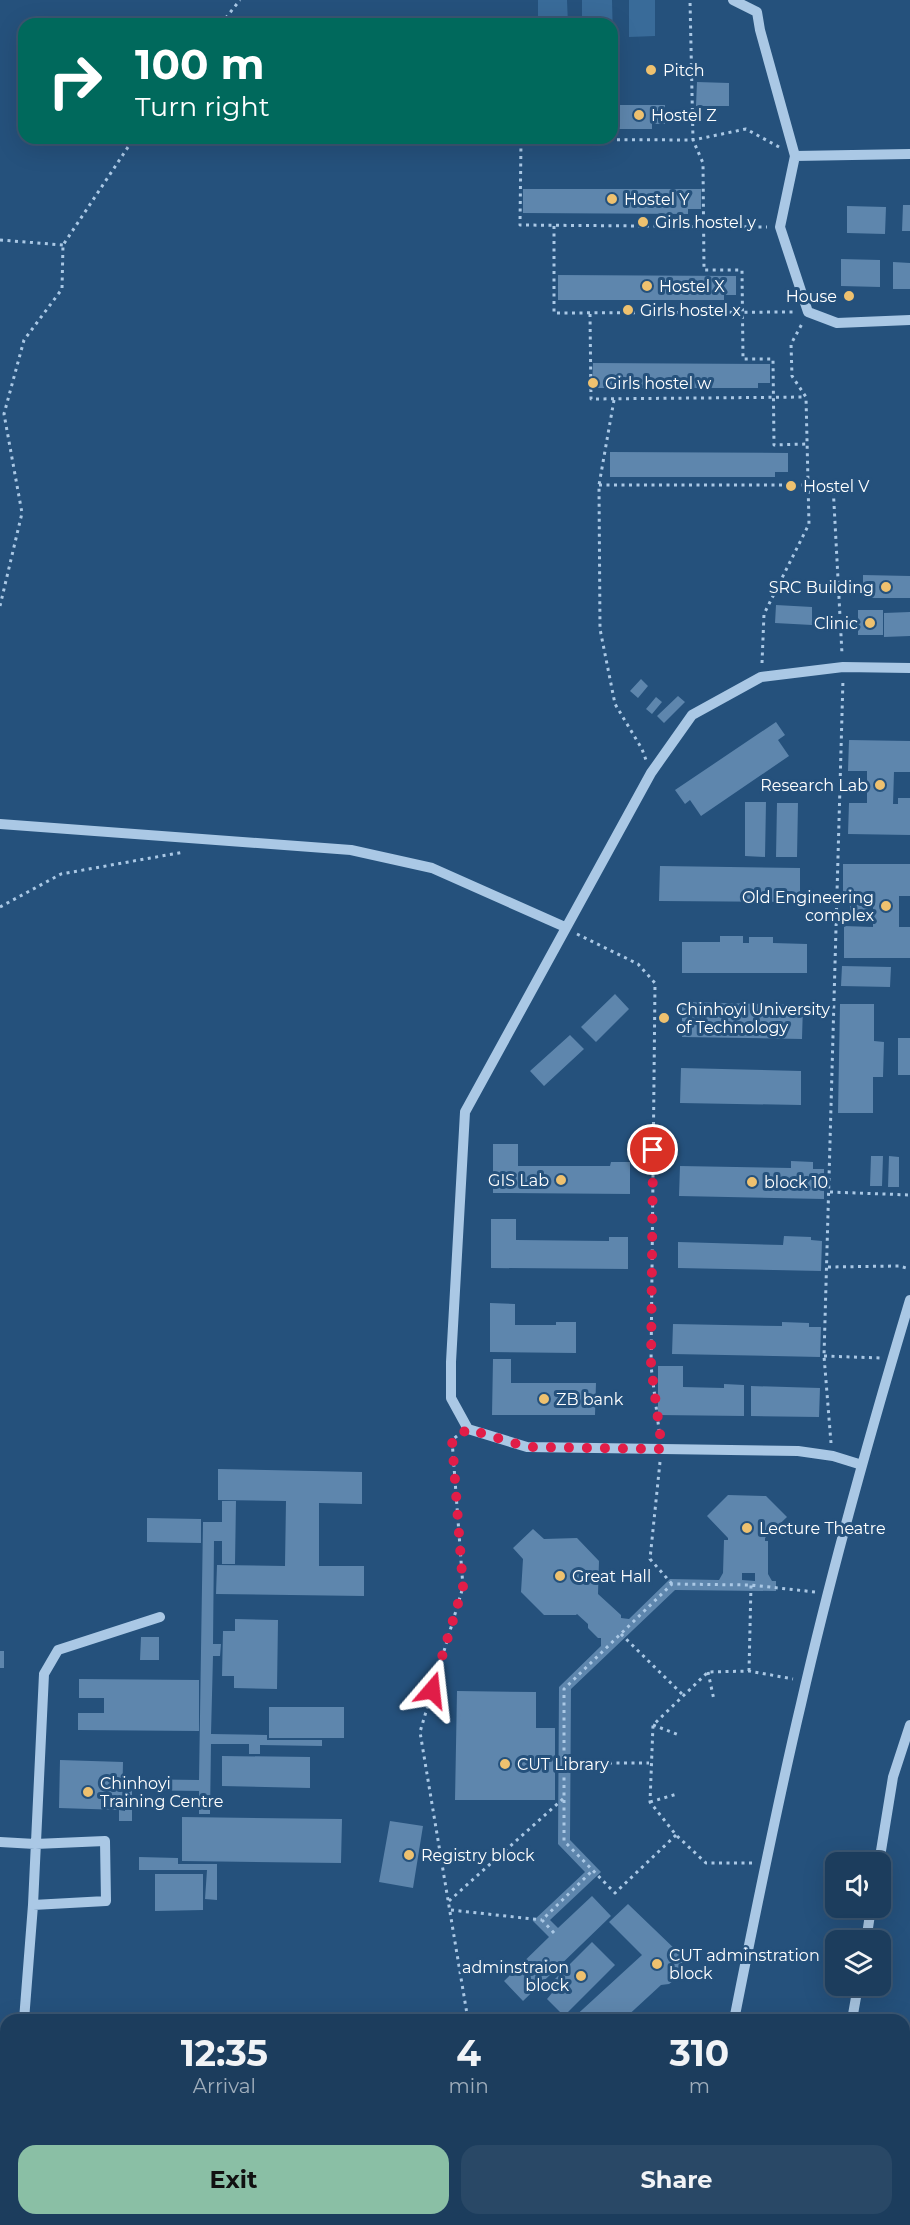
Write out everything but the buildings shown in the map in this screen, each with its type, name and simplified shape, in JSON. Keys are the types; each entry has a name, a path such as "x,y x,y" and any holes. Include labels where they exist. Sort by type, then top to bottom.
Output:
{"lane":[{"path":"733,0 757,12 795,156 780,227 808,312 837,323 910,320"},
{"path":"795,156 910,154"},
{"path":"862,1464 832,1456 798,1451 527,1447 468,1429 451,1398 465,1112 651,773 692,715 761,677 843,667 910,668"},
{"path":"0,824 351,850 432,868 565,927"},
{"path":"735,2014 806,1681 862,1464 910,1300"},
{"path":"24,2014 33,1905 44,1674 58,1650 160,1617"},
{"path":"881,1852 893,1777 910,1725"},
{"path":"0,1842 35,1844 105,1840 106,1901 33,1905"},
{"path":"853,2014 856,1996"}],"path":[{"path":"226,18 240,0"},
{"path":"690,0 693,140 704,162 705,270 742,270 742,359 773,359 774,445 807,444"},
{"path":"618,140 693,140 746,129 795,156"},
{"path":"0,606 22,513 4,414 24,339 62,289 63,245 130,144"},
{"path":"521,144 520,225 780,227"},
{"path":"554,226 554,313 808,312 791,344 792,376 806,397 809,524 764,614 761,677"},
{"path":"0,240 63,245"},
{"path":"590,314 591,399 806,397"},
{"path":"614,400 599,485 600,629 615,704 642,749 651,773"},
{"path":"599,485 833,485 843,667 824,1356 832,1456"},
{"path":"0,907 61,873 189,851 206,839"},
{"path":"565,927 638,964 655,983 651,1366 662,1449 650,1559 672,1584"},
{"path":"830,1192 910,1195"},
{"path":"828,1267 899,1266 910,1269"},
{"path":"824,1356 892,1358"},
{"path":"467,2014 420,1732 463,1587 452,1440 468,1429"},
{"path":"676,1834 615,1893 564,1841 564,1689 672,1584 751,1585 828,1594"},
{"path":"749,1671 751,1585"},
{"path":"621,1634 683,1695"},
{"path":"766,1863 706,1863 676,1834 650,1802 653,1725 708,1672 749,1671 806,1681"},
{"path":"708,1672 714,1700"},
{"path":"653,1725 679,1735"},
{"path":"564,1763 650,1763"},
{"path":"650,1802 677,1794"},
{"path":"449,1901 564,1798"},
{"path":"542,1920 593,1870"},
{"path":"450,1910 542,1920 554,1933"}],"shaded area":[{"path":"538,0 567,0 568,18 538,18"},
{"path":"582,0 612,0 612,18 582,18"},
{"path":"629,0 655,0 655,36 629,37"}],"place":[{"name":"Pitch","path":"651,70"},
{"name":"Hostel Z","path":"639,115"},
{"name":"Hostel Y","path":"612,199"},
{"name":"Girls hostel y","path":"643,222"},
{"name":"Hostel X","path":"647,286"},
{"name":"House","path":"849,296"},
{"name":"Girls hostel x","path":"628,310"},
{"name":"Girls hostel w","path":"593,383"},
{"name":"Hostel V","path":"791,486"},
{"name":"SRC Building","path":"886,587"},
{"name":"Clinic","path":"870,623"},
{"name":"Research Lab","path":"880,785"},
{"name":"Old Engineering complex","path":"886,906"},
{"name":"Chinhoyi University of Technology","path":"664,1018"},
{"name":"GIS Lab","path":"561,1180"},
{"name":"block 10","path":"752,1182"},
{"name":"ZB bank","path":"544,1399"},
{"name":"Lecture Theatre","path":"747,1528"},
{"name":"Great Hall","path":"560,1576"},
{"name":"CUT Library","path":"505,1764"},
{"name":"Chinhoyi Training Centre","path":"88,1792"},
{"name":"Registry block","path":"409,1855"},
{"name":"CUT adminstration block","path":"657,1964"},
{"name":"adminstraion block","path":"581,1976"}],"route":[{"path":"432,1690 463,1587 452,1440 468,1429 527,1447 662,1449 651,1366 653,1150"}]}
